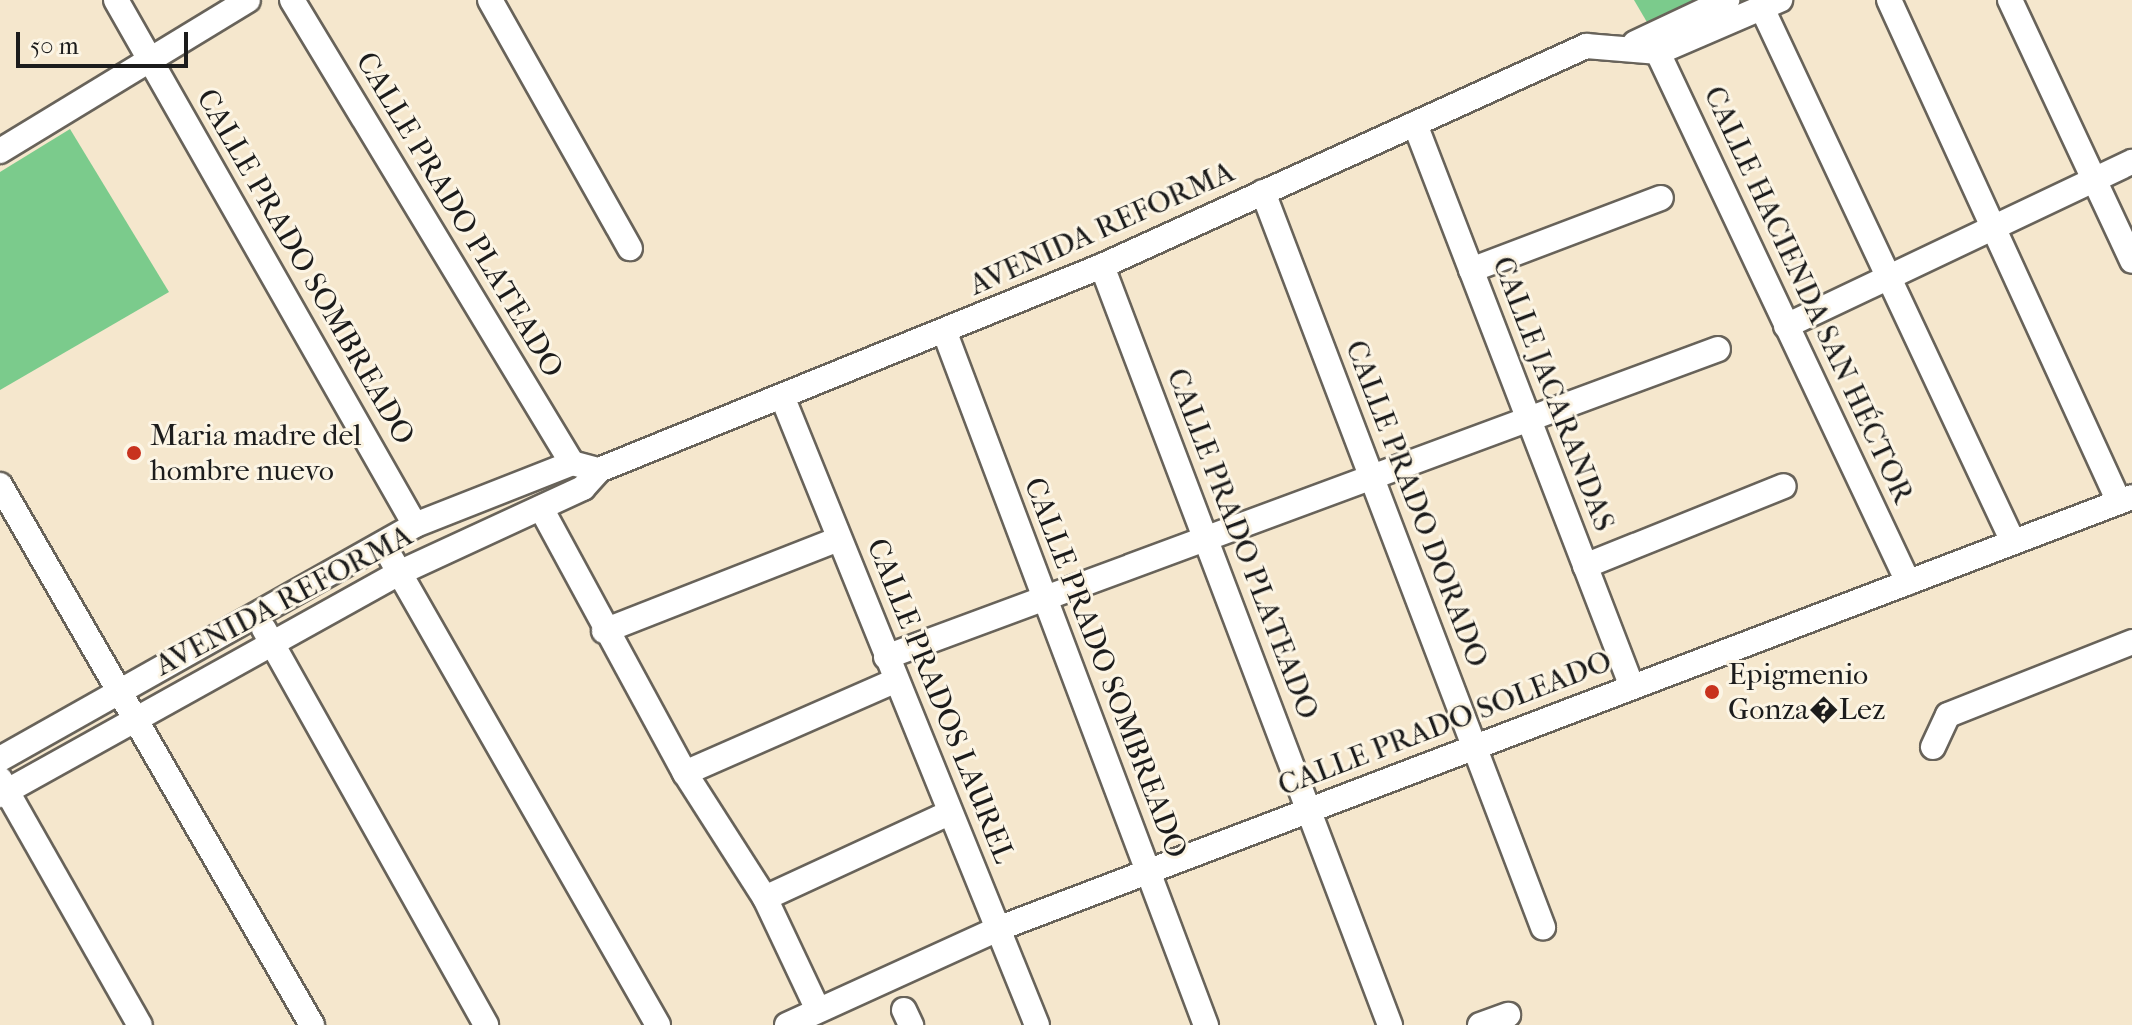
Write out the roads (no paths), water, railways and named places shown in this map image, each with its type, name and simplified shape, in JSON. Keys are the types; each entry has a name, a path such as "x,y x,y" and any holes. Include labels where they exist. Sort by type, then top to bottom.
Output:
{"street":[{"name":"CALLE PRADO SOMBREADO","path":"116,0 415,525"},
{"path":"0,151 248,0"},
{"name":"CALLE PRADO PLATEADO","path":"292,0 572,463"},
{"path":"490,0 630,248"},
{"path":"1889,0 1991,229 2125,500"},
{"path":"2010,0 2132,261"},
{"path":"1771,4 1888,278 2013,542"},
{"name":"AVENIDA REFORMA","path":"2,788 399,573 583,488 599,470 784,401 1102,266 1586,46 1626,48 1654,44 1719,8 1771,4"},
{"name":"CALLE HACIENDA SAN HÉCTOR","path":"1654,44 1908,582"},
{"name":"CALLE JACARANDAS","path":"1415,124 1632,687"},
{"path":"1786,326 2132,162"},
{"name":"CALLE PRADO DORADO","path":"1263,192 1543,927"},
{"path":"1471,270 1661,198"},
{"name":"CALLE PRADO PLATEADO","path":"1102,266 1390,1025"},
{"name":"CALLE PRADO SOMBREADO","path":"945,333 1206,1025"},
{"path":"886,657 1718,349"},
{"name":"CALLE PRADOS LAUREL","path":"784,401 1037,1025"},
{"path":"572,463 599,470"},
{"name":"AVENIDA REFORMA","path":"0,759 121,694 382,542 415,525 572,463"},
{"path":"0,485 312,1025"},
{"path":"1585,566 1784,486"},
{"name":"CALLE PRADO SOLEADO","path":"787,1025 1000,928 2125,500"},
{"path":"541,508 604,631 685,773 765,898 818,1010"},
{"path":"604,631 839,539"},
{"path":"382,542 658,1025"},
{"path":"255,616 486,1025"},
{"path":"1933,747 1948,715 2132,642"},
{"path":"685,773 895,681"},
{"path":"2,788 140,1025"},
{"path":"765,898 949,813"},
{"path":"1480,1025 1508,1015"}],"place":[{"name":"Maria madre del hombre nuevo","path":"134,453"},
{"name":"Epigmenio Gonza�Lez","path":"1712,692"}]}
